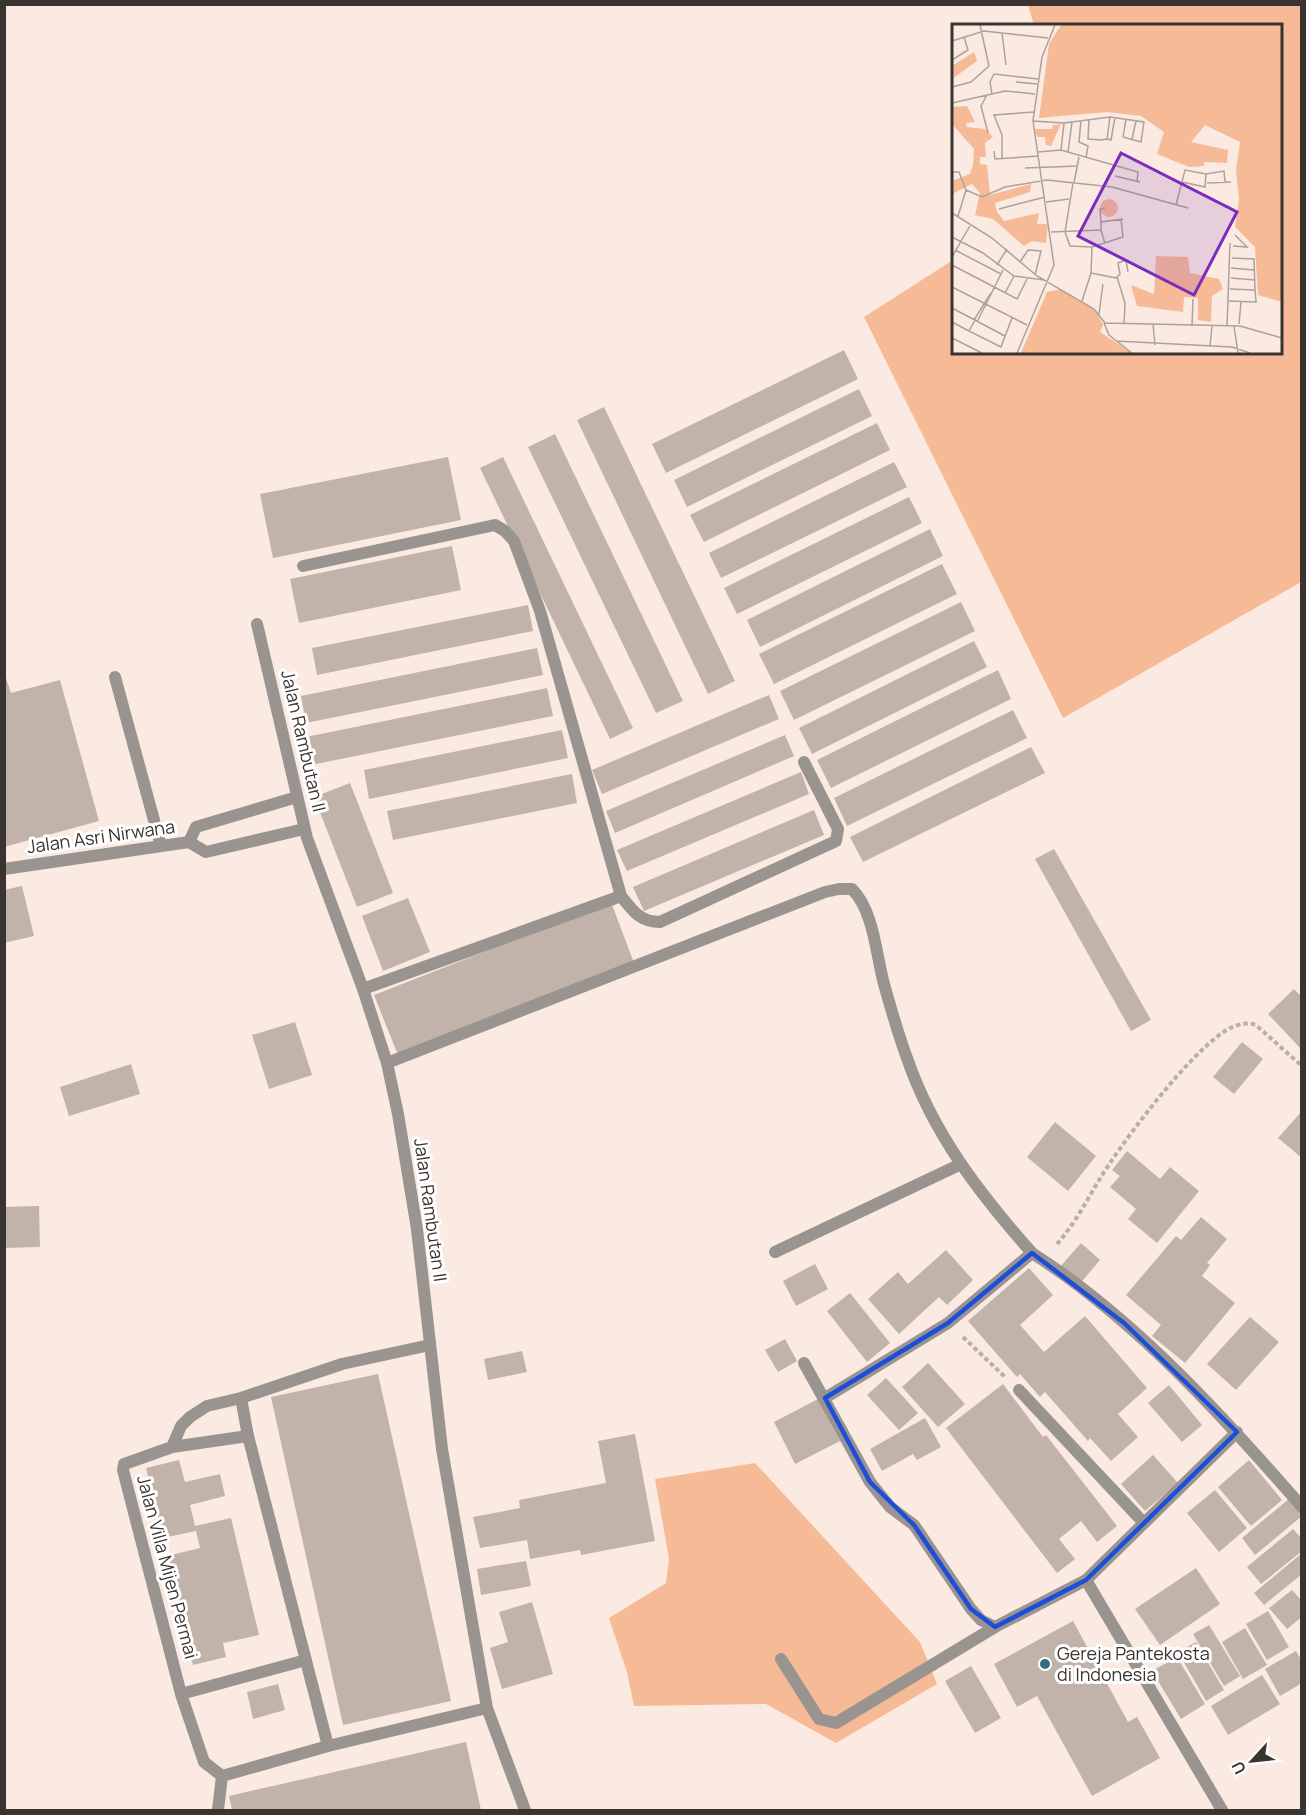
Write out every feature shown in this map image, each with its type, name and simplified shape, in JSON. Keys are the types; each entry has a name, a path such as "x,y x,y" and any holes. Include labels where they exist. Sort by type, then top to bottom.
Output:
{"street":[{"path":"303,566 495,525 510,535 540,611 621,896 638,917 650,922 660,922 836,841 838,829 804,762"},
{"name":"Jalan Rambutan II","path":"257,624 304,829 363,989 387,1063 417,1229 442,1449 487,1708 525,1810"},
{"path":"115,677 161,846"},
{"name":"Jalan Asri Nirwana","path":"4,869 189,842 196,827 297,797"},
{"path":"189,842 206,852 304,829"},
{"path":"387,1063 825,892 852,889 864,906 907,1060 959,1165 992,1208 1036,1256 1124,1323 1237,1432 1302,1507"},
{"path":"363,989 621,896"},
{"path":"775,1252 959,1165"},
{"path":"825,1398 948,1323 1036,1256"},
{"path":"172,1447 181,1426 207,1406 241,1398 342,1364 430,1345"},
{"path":"804,1363 870,1482 890,1507 914,1525 971,1609 981,1620 995,1627"},
{"path":"1019,1390 1144,1523"},
{"path":"241,1398 248,1436 328,1746"},
{"path":"781,1659 819,1719 836,1723 995,1627 1086,1580 1237,1432"},
{"name":"Jalan Villa Mijen Permai","path":"222,1776 204,1762 182,1694 123,1470 124,1464 130,1461 172,1447 248,1436"},
{"path":"1086,1580 1222,1810"},
{"path":"182,1694 306,1660"},
{"path":"218,1810 222,1776 328,1746 487,1708"}],"path":[{"path":"1036,1256 1076,1222 1110,1163 1170,1086 1222,1033 1238,1025 1248,1023 1256,1025 1302,1066"},
{"path":"948,1323 1019,1390"}],"highlighted area":[{"path":"1032,1253 1124,1323 1237,1432 1086,1580 995,1627 971,1609 914,1525 870,1482 825,1398 948,1323"}],"shaded area":[{"path":"1028,5 1301,5 1301,582 1063,718 864,317 952,261 952,354 1282,354 1282,24 1034,24"},
{"path":"755,1463 920,1642 937,1684 836,1743 766,1704 634,1706 627,1672 609,1618 666,1583 669,1559 655,1479"}],"building":[{"path":"844,350 858,379 666,473 652,444"},
{"path":"859,389 872,416 687,507 674,480"},
{"path":"604,407 735,681 708,694 577,420"},
{"path":"877,423 890,450 704,542 690,515"},
{"path":"555,434 683,701 656,713 528,447"},
{"path":"448,457 461,520 273,558 260,494"},
{"path":"503,457 633,728 610,739 480,468"},
{"path":"894,462 907,487 721,578 709,553"},
{"path":"909,497 922,523 737,614 724,588"},
{"path":"930,529 943,556 760,647 747,620"},
{"path":"452,546 461,590 299,623 290,579"},
{"path":"942,564 957,594 774,684 759,654"},
{"path":"961,602 975,631 794,720 780,691"},
{"path":"528,605 533,631 317,675 312,648"},
{"path":"974,641 987,667 812,754 799,728"},
{"path":"537,648 543,675 306,723 301,696"},
{"path":"998,670 1011,699 831,788 817,760"},
{"path":"4,672 11,693 60,680 99,821 4,847"},
{"path":"547,688 553,716 306,766 301,738"},
{"path":"769,695 779,719 602,794 592,770"},
{"path":"1013,710 1027,738 847,826 834,798"},
{"path":"562,730 568,758 369,799 364,770"},
{"path":"785,735 794,756 615,833 606,811"},
{"path":"1031,747 1045,773 863,862 850,837"},
{"path":"801,772 809,794 627,871 617,850"},
{"path":"572,774 577,803 393,840 387,811"},
{"path":"350,783 393,893 357,907 314,797"},
{"path":"814,810 824,835 644,911 633,887"},
{"path":"1054,849 1151,1020 1131,1031 1035,859"},
{"path":"22,886 34,936 4,943 4,890"},
{"path":"408,898 430,952 383,971 362,916"},
{"path":"611,902 634,963 398,1055 374,995"},
{"path":"1294,989 1302,997 1302,1050 1268,1014"},
{"path":"295,1022 312,1075 269,1089 252,1035"},
{"path":"1242,1042 1263,1059 1234,1094 1213,1077"},
{"path":"131,1064 140,1094 69,1116 60,1087"},
{"path":"1302,1111 1302,1158 1278,1138"},
{"path":"1055,1122 1096,1156 1068,1191 1027,1157"},
{"path":"1127,1151 1160,1179 1170,1167 1199,1191 1157,1243 1128,1219 1136,1209 1110,1187 1120,1176 1112,1170"},
{"path":"39,1206 40,1247 4,1248 4,1207"},
{"path":"1201,1217 1227,1239 1207,1263 1210,1265 1202,1276 1235,1303 1185,1363 1152,1336 1161,1325 1126,1295 1176,1236 1181,1240"},
{"path":"1081,1243 1100,1260 1079,1285 1059,1268"},
{"path":"946,1250 973,1280 947,1305 939,1297 899,1334 868,1299 898,1272 908,1284"},
{"path":"815,1264 828,1289 796,1306 783,1281"},
{"path":"1029,1268 1053,1295 1020,1325 1044,1352 1085,1316 1147,1388 1118,1414 1138,1437 1111,1461 1090,1438 1088,1441 1045,1392 1040,1397 1020,1374 1017,1377 968,1321"},
{"path":"850,1293 890,1343 867,1362 827,1311"},
{"path":"1250,1317 1279,1342 1236,1390 1207,1364"},
{"path":"785,1339 797,1361 778,1372 765,1350"},
{"path":"522,1351 527,1372 488,1380 484,1359"},
{"path":"928,1363 965,1404 938,1427 902,1387"},
{"path":"378,1374 451,1701 343,1725 271,1397"},
{"path":"886,1378 918,1413 899,1430 867,1395"},
{"path":"1003,1384 1043,1437 1046,1435 1117,1526 1097,1542 1081,1521 1059,1539 1075,1559 1057,1573 946,1428"},
{"path":"1169,1385 1202,1425 1182,1442 1148,1403"},
{"path":"818,1399 840,1441 795,1464 774,1422"},
{"path":"925,1418 941,1447 917,1460 913,1454 882,1471 870,1449"},
{"path":"635,1434 655,1541 581,1555 580,1550 530,1559 527,1540 480,1548 473,1517 520,1508 519,1500 606,1483 598,1441"},
{"path":"1153,1455 1178,1483 1145,1511 1121,1484"},
{"path":"179,1460 185,1482 220,1474 225,1496 190,1505 195,1526 231,1518 259,1635 223,1643 226,1657 193,1665 167,1556 200,1548 196,1531 163,1538 146,1468"},
{"path":"1249,1460 1282,1500 1251,1526 1218,1487"},
{"path":"1215,1490 1247,1528 1219,1552 1187,1513"},
{"path":"1290,1498 1302,1512 1302,1516 1255,1555 1242,1538"},
{"path":"1293,1529 1302,1539 1302,1551 1261,1584 1247,1567"},
{"path":"1302,1553 1302,1574 1264,1605 1254,1593"},
{"path":"526,1561 531,1586 481,1595 477,1569"},
{"path":"1196,1568 1220,1604 1160,1645 1135,1609"},
{"path":"1292,1590 1302,1601 1302,1617 1287,1629 1269,1608"},
{"path":"532,1602 553,1674 502,1689 490,1648 508,1642 499,1612"},
{"path":"1268,1611 1289,1647 1267,1660 1246,1624"},
{"path":"1073,1621 1128,1722 1137,1717 1160,1758 1092,1796 1037,1696 1017,1707 994,1664"},
{"path":"1209,1625 1240,1676 1224,1686 1193,1634"},
{"path":"1245,1628 1267,1665 1243,1679 1222,1642"},
{"path":"1196,1642 1224,1690 1206,1701 1178,1652"},
{"path":"1296,1651 1302,1661 1302,1683 1280,1696 1265,1669"},
{"path":"1177,1657 1205,1704 1181,1719 1152,1671"},
{"path":"971,1666 1001,1718 975,1733 945,1681"},
{"path":"1262,1675 1280,1704 1228,1735 1211,1706"},
{"path":"278,1684 285,1710 253,1719 247,1692"},
{"path":"466,1742 481,1810 232,1810 229,1796"}],"place":[{"name":"Gereja Pantekosta di Indonesia","path":"1045,1664"}]}
